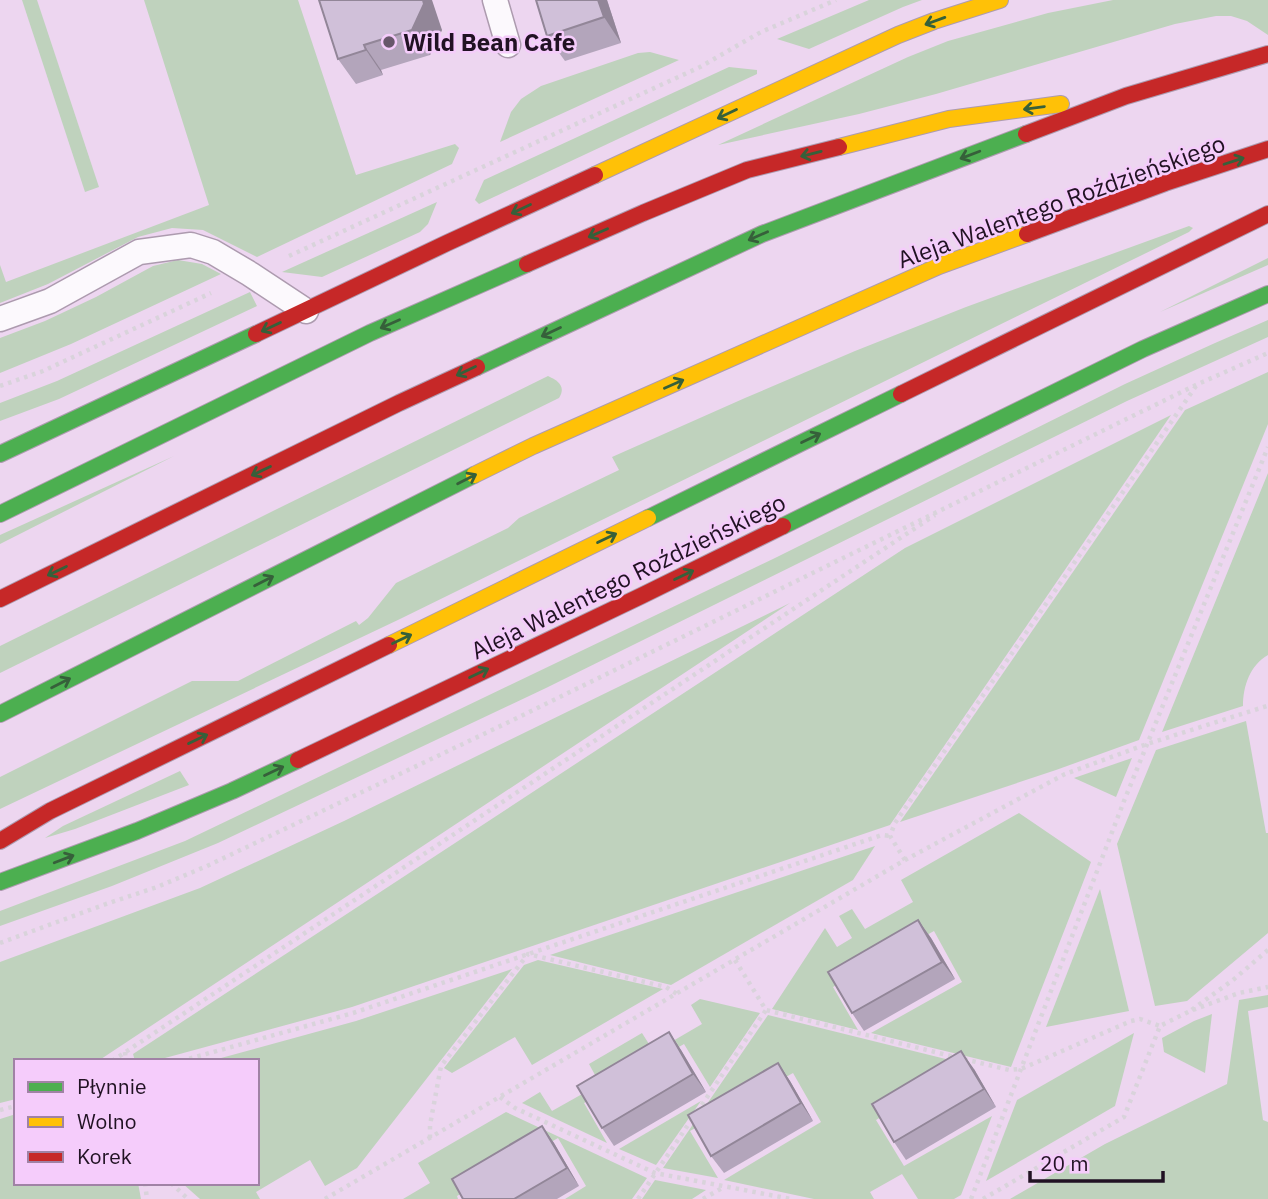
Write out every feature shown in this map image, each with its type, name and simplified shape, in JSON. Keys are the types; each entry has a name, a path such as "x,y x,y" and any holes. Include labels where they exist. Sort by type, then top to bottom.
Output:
{"main road":[{"path":"0,454 447,243 898,35 992,1"},
{"path":"0,599 398,403 762,234 1126,96 1268,54"},
{"path":"0,514 370,333 747,170 949,119 1126,96"},
{"name":"Aleja Walentego Roździeńskiego","path":"0,714 533,446 939,266 1154,187 1268,149"},
{"path":"0,841 51,811 1268,214"},
{"name":"Aleja Walentego Roździeńskiego","path":"0,882 232,792 642,596 1143,349 1268,294"}],"lane":[{"path":"495,0 509,45"},
{"path":"0,319 50,301 139,252 191,245 213,252 306,311"}],"path":[{"path":"0,386 43,371 700,66 761,32 836,0"},
{"path":"0,943 157,887 207,866 513,720 1198,384 1268,353"},
{"path":"890,836 895,823 1198,384"},
{"path":"971,1199 1147,744 1268,447"},
{"path":"115,1059 950,505"},
{"path":"326,1199 905,860 1065,774 1147,744 1267,706"},
{"path":"188,1059 353,1013 882,835 890,836"},
{"path":"890,836 905,860"},
{"path":"1190,1011 1268,950"},
{"path":"528,954 666,987 677,994"},
{"path":"430,1138 441,1066 528,954"},
{"path":"735,960 766,1010 1009,1070 1021,1069 1132,1021 1140,1019 1160,1026"},
{"path":"983,1199 1124,1117 1160,1026 1190,1011 1239,993 1268,987"},
{"path":"638,1199 766,1010"},
{"path":"125,1052 127,1059"},
{"path":"500,1097 515,1108 655,1173 791,1199"},
{"path":"173,1185 188,1199"},
{"path":"703,1199 725,1186"}],"green space":[{"path":"22,0 37,0 99,187 85,192"},
{"path":"144,0 298,0 356,175 455,144 459,148 452,164 257,257 203,230 172,228 138,237 48,284 0,303 0,265 6,282 209,205"},
{"path":"869,0 922,0 809,49 777,39"},
{"path":"1113,0 1268,0 1268,35 1247,21 1231,16 1216,16 1175,24 936,94 718,145 948,41 1048,13"},
{"path":"650,52 679,60 500,142 511,112 521,99 541,86 638,53"},
{"path":"729,67 757,70 757,74 479,204 475,200 484,180"},
{"path":"437,202 428,224 420,232 322,277 282,272"},
{"path":"1189,226 1193,228 1189,232 400,619 0,809 0,777 192,681 238,681 356,621 359,625 368,618 396,583 508,528 519,518 619,470 612,457 855,351 966,307"},
{"path":"1268,258 1268,265 1160,312"},
{"path":"178,260 202,264 221,274 71,344 0,373 0,338 96,297 153,266"},
{"path":"250,292 257,306 59,399 0,421 0,403 57,381"},
{"path":"1268,320 1268,337 1127,401 546,688 218,843 112,886 0,926 0,911 185,841 775,558 1125,384"},
{"path":"1268,372 1268,424 1139,740 900,822 1185,410"},
{"path":"548,376 560,385 562,391 559,398 0,673 0,646"},
{"path":"1171,415 890,825 352,1007 161,1059 134,1059 133,1054 905,548"},
{"path":"174,456 0,544 0,535"},
{"path":"1268,473 1268,655 1252,670 1244,691 1243,706 1162,732"},
{"path":"790,603 101,1059 14,1059 14,1100 0,1103 0,962 200,888 344,821"},
{"path":"1246,721 1268,833 1268,933 1187,1001 1155,1006 1117,844 1156,750"},
{"path":"1132,758 1116,797 1074,778"},
{"path":"180,771 189,785 45,838 63,826"},
{"path":"1019,813 1091,862 1011,1067 871,1033 962,982 934,931 833,987 858,1030 772,1009 825,928 837,947 852,938 839,916 852,909 865,929 913,902 901,880"},
{"path":"875,846 853,880 671,985 550,955"},
{"path":"1100,889 1129,1011 1046,1027"},
{"path":"538,960 663,989 532,1065 515,1037 452,1073 444,1068 524,965"},
{"path":"512,969 357,1168 325,1186 310,1160 256,1192 260,1199 200,1199 184,1185 259,1185 259,1059 217,1059 356,1021"},
{"path":"1268,995 1268,1007 1248,1011 1263,1120 1268,1122 1268,1199 1010,1199 1105,1144 1227,1084 1239,1000"},
{"path":"700,999 760,1013 710,1087 684,1044 584,1103 607,1143 522,1103 540,1092 552,1111 600,1084 589,1064 642,1033 654,1052 702,1024 691,1005"},
{"path":"1212,1014 1205,1073 1164,1052 1162,1038"},
{"path":"768,1015 970,1065 876,1120 904,1166 992,1116 961,1195 954,1199 918,1199 902,1174 870,1192 874,1199 814,1199 724,1180 821,1122 793,1073 690,1131 718,1178 663,1168"},
{"path":"1134,1033 1115,1106 986,1181 1017,1100"},
{"path":"701,1101 656,1165 619,1149"},
{"path":"506,1112 647,1178 632,1199 565,1199 586,1186 558,1138 457,1196 458,1199 403,1199 430,1183 418,1163"},
{"path":"14,1115 14,1185 138,1185 141,1199 0,1199 0,1119"},
{"path":"655,1180 706,1190 692,1199 642,1199"}],"building":[{"path":"319,0 423,0 424,4 412,30 364,45 366,50 338,59"},
{"path":"536,0 598,0 604,17 547,36"},
{"path":"918,920 942,962 852,1013 828,972"},
{"path":"669,1032 693,1074 602,1128 577,1086"},
{"path":"961,1051 984,1089 894,1142 872,1104"},
{"path":"778,1063 801,1103 711,1156 688,1115"},
{"path":"542,1126 567,1168 514,1199 463,1199 452,1179"}],"traffic: fast":[{"path":"477,367 762,234 1026,134"},
{"path":"0,514 370,333 527,264"},
{"path":"783,526 1143,349 1268,294"},
{"path":"0,454 256,334"},
{"path":"648,518 901,394"},
{"path":"0,714 474,475"},
{"path":"0,882 137,831 298,760"}],"traffic: slow":[{"path":"595,175 898,35 1000,0"},
{"path":"839,147 949,119 1061,104"},
{"path":"474,475 533,446 939,266 1027,234"},
{"path":"389,645 648,518"}],"traffic: jam":[{"path":"1026,134 1126,96 1268,54"},
{"path":"527,264 747,170 839,147"},
{"path":"1027,234 1165,183 1268,149"},
{"path":"256,334 595,175"},
{"path":"901,394 1268,214"},
{"path":"0,599 477,367"},
{"path":"298,760 783,526"},
{"path":"0,841 50,811 389,645"}],"place":[{"name":"Wild Bean Cafe","path":"389,42"}]}
